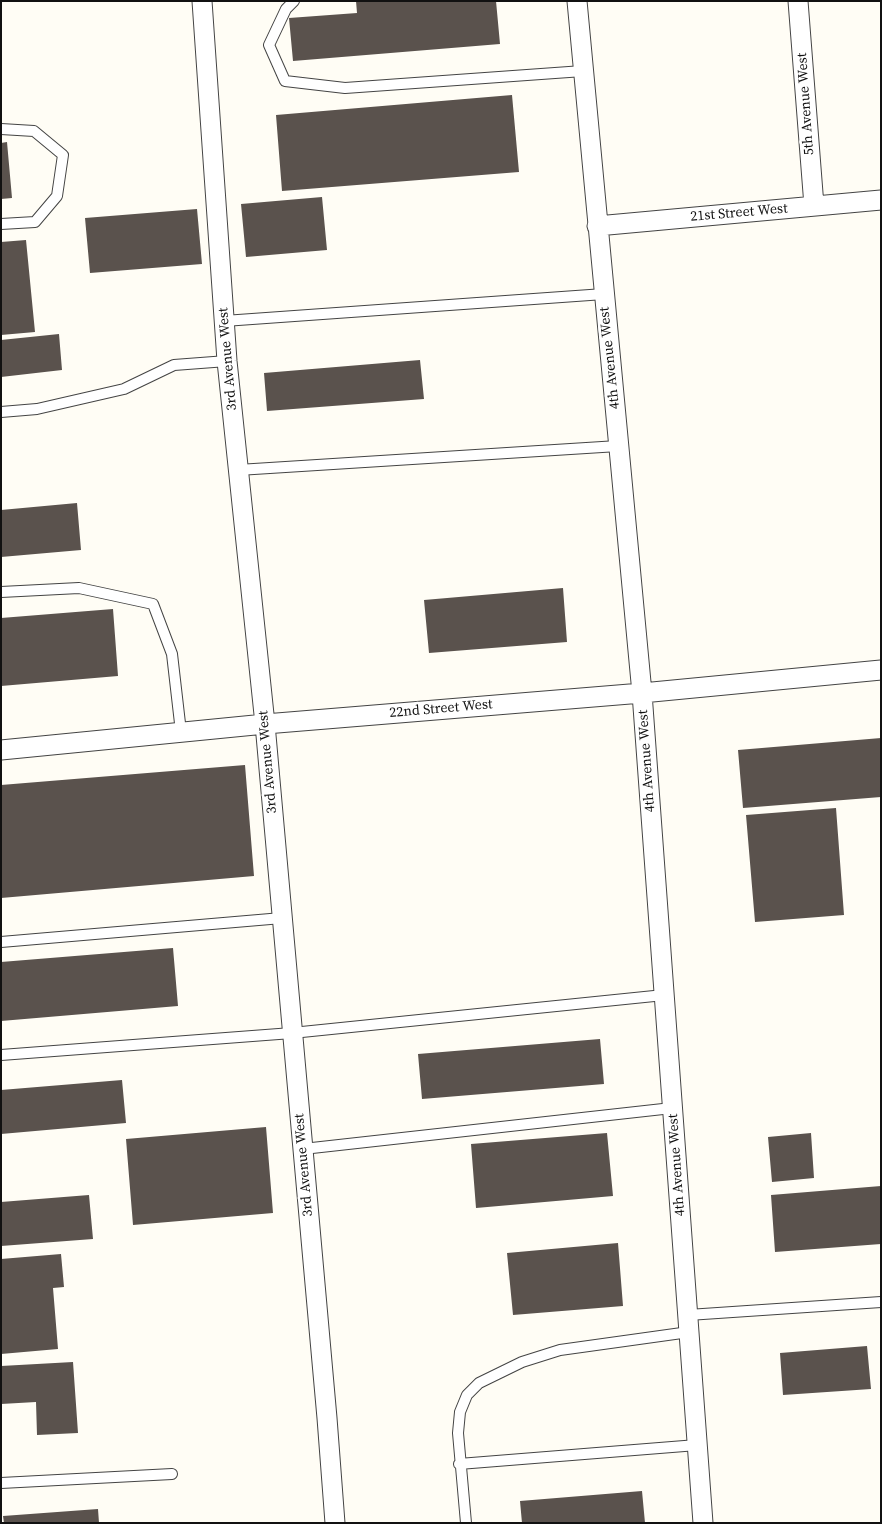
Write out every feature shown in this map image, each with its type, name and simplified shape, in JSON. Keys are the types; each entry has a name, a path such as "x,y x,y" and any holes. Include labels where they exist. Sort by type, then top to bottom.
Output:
{"street":[{"name":"3rd Avenue West","path":"202,1 227,361 265,724 335,1523"},
{"name":"4th Avenue West","path":"577,1 582,71 642,692 703,1523"},
{"name":"5th Avenue West","path":"798,1 814,206"},
{"name":"21st Street West","path":"597,226 881,200"},
{"name":"22nd Street West","path":"1,750 265,724 881,670"}],"lane":[{"path":"294,1 286,9 269,45 285,81 344,88 582,71"},
{"path":"1,129 34,131 63,155 57,196 35,222 1,224"},
{"path":"224,321 604,294"},
{"path":"1,412 38,409 124,389 174,365 227,361"},
{"path":"238,470 618,446"},
{"path":"1,592 79,588 153,604 172,654 181,732"},
{"path":"1,942 282,918"},
{"path":"1,1055 292,1033 664,996"},
{"path":"303,1149 672,1108"},
{"path":"466,1523 459,1464 458,1433 460,1412 467,1396 479,1383 522,1362 560,1350 688,1323 881,1302"},
{"path":"459,1464 697,1444"},
{"path":"1,1483 172,1474"}],"building":[{"path":"356,1 496,1 500,44 293,61 289,18 357,13"},
{"path":"512,95 519,172 282,191 276,115"},
{"path":"7,142 12,198 1,199 1,143"},
{"path":"322,197 327,250 246,257 241,204"},
{"path":"197,209 202,264 90,273 85,218"},
{"path":"26,240 35,332 1,335 1,242"},
{"path":"59,334 62,370 1,377 1,340"},
{"path":"420,360 424,399 267,411 264,373"},
{"path":"77,503 81,550 1,557 1,510"},
{"path":"563,588 567,642 429,653 424,600"},
{"path":"113,609 118,676 1,686 1,618"},
{"path":"881,738 881,797 743,808 738,750"},
{"path":"245,765 254,876 1,898 1,785"},
{"path":"836,808 844,915 755,922 746,815"},
{"path":"173,948 178,1006 1,1021 1,962"},
{"path":"600,1039 604,1084 422,1099 418,1054"},
{"path":"122,1080 126,1123 1,1134 1,1090"},
{"path":"266,1127 273,1213 133,1225 126,1139"},
{"path":"607,1133 613,1196 476,1208 471,1144"},
{"path":"811,1133 814,1178 772,1182 768,1137"},
{"path":"881,1186 881,1244 775,1252 771,1195"},
{"path":"89,1195 93,1239 1,1246 1,1202"},
{"path":"618,1243 623,1306 513,1315 507,1253"},
{"path":"61,1254 64,1287 53,1288 58,1349 1,1354 1,1259"},
{"path":"867,1346 871,1389 783,1395 780,1353"},
{"path":"73,1362 78,1433 37,1435 36,1402 1,1404 1,1366"},
{"path":"642,1491 645,1523 522,1523 520,1501"},
{"path":"98,1509 99,1523 4,1523 3,1516"}]}
